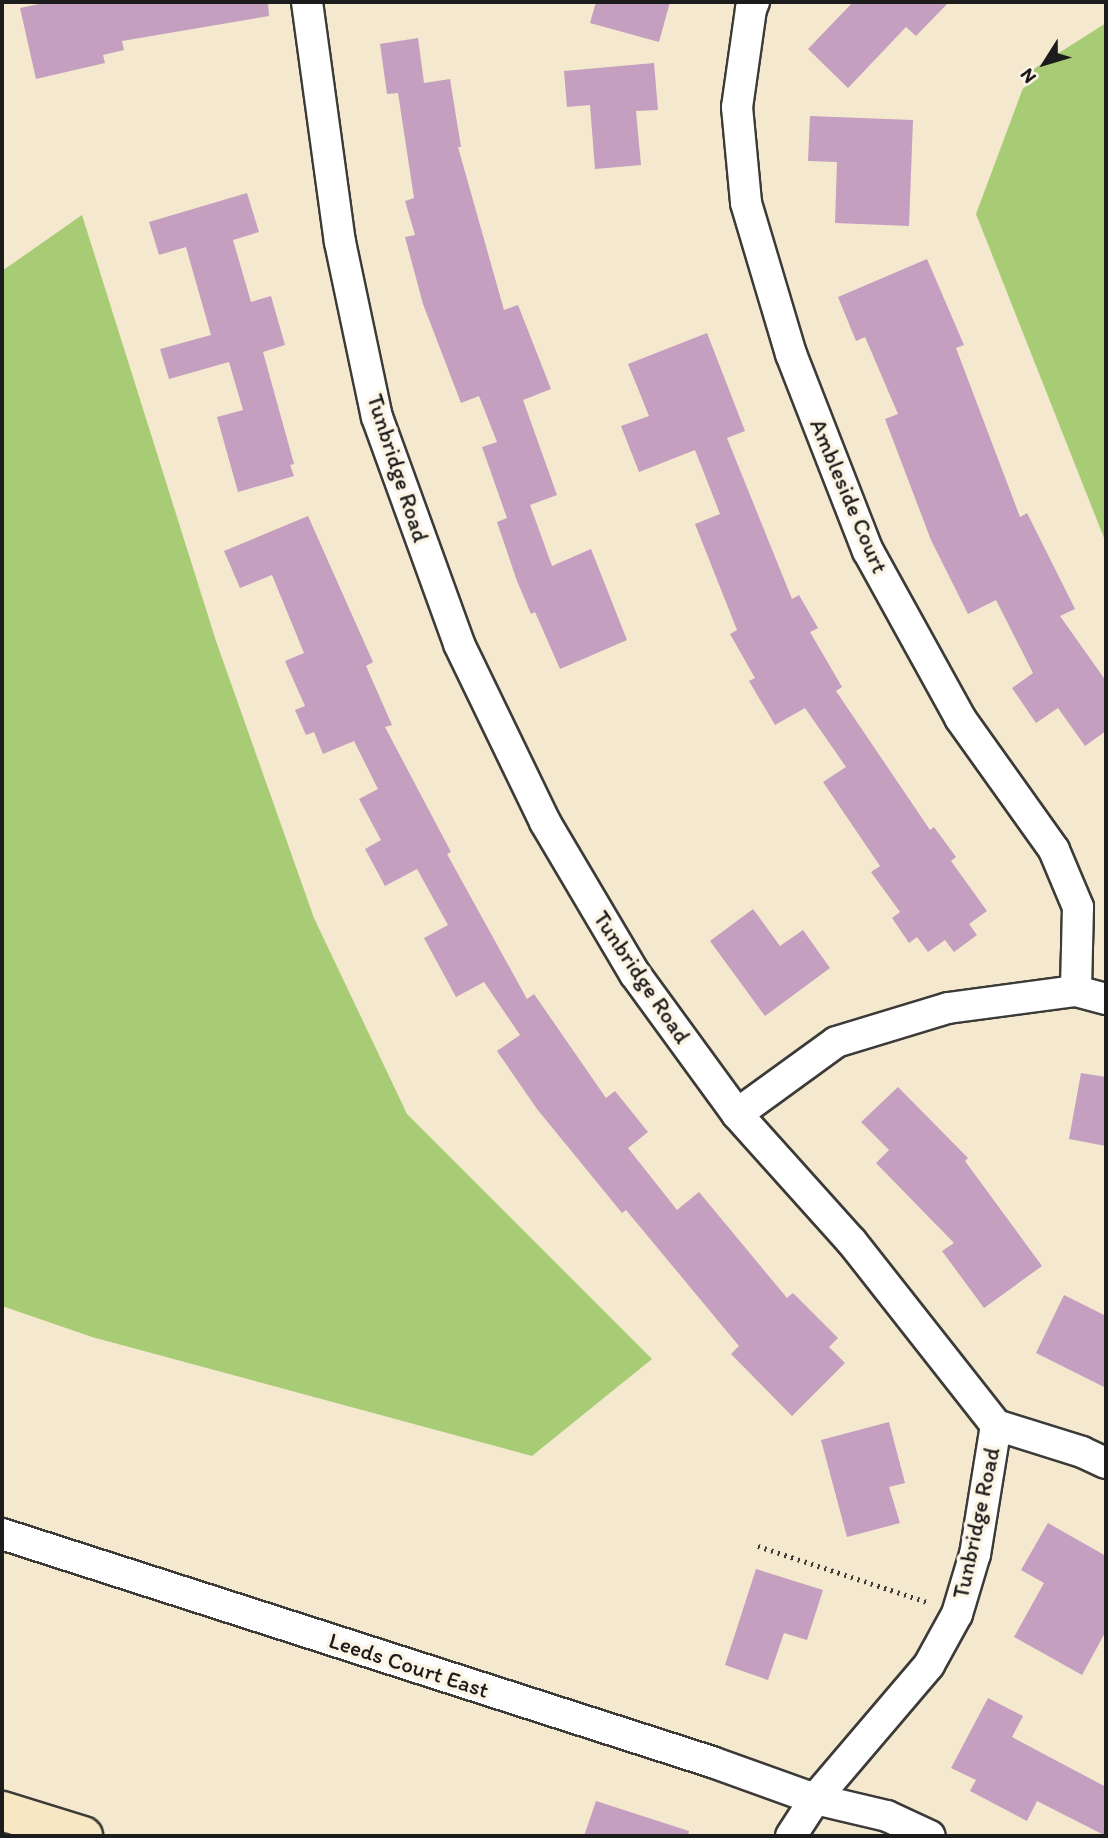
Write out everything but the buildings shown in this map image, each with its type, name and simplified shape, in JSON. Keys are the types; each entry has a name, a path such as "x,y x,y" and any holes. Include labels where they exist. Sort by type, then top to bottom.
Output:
{"main road":[{"path":"2,1811 83,1836"}],"street":[{"name":"Tunbridge Road","path":"307,2 340,242 377,417 459,644 545,822 635,975 737,1114 852,1242 996,1425 975,1554 957,1614 929,1665 816,1799 791,1836"},
{"name":"Ambleside Court","path":"754,2 737,107 746,203 790,354 868,551 960,718 1054,850 1078,907 1076,991"},
{"path":"737,1114 836,1042 948,1008 1076,991 1106,999"},
{"path":"996,1425 1082,1452 1106,1463"},
{"name":"Leeds Court East","path":"2,1534 712,1762 816,1799 887,1816 930,1836"}],"path":[{"path":"758,1546 957,1614"}],"green space":[{"path":"1106,23 1106,543 976,214 1029,72"},
{"path":"82,215 216,641 314,918 407,1114 652,1359 532,1456 92,1337 2,1306 2,271"}]}
